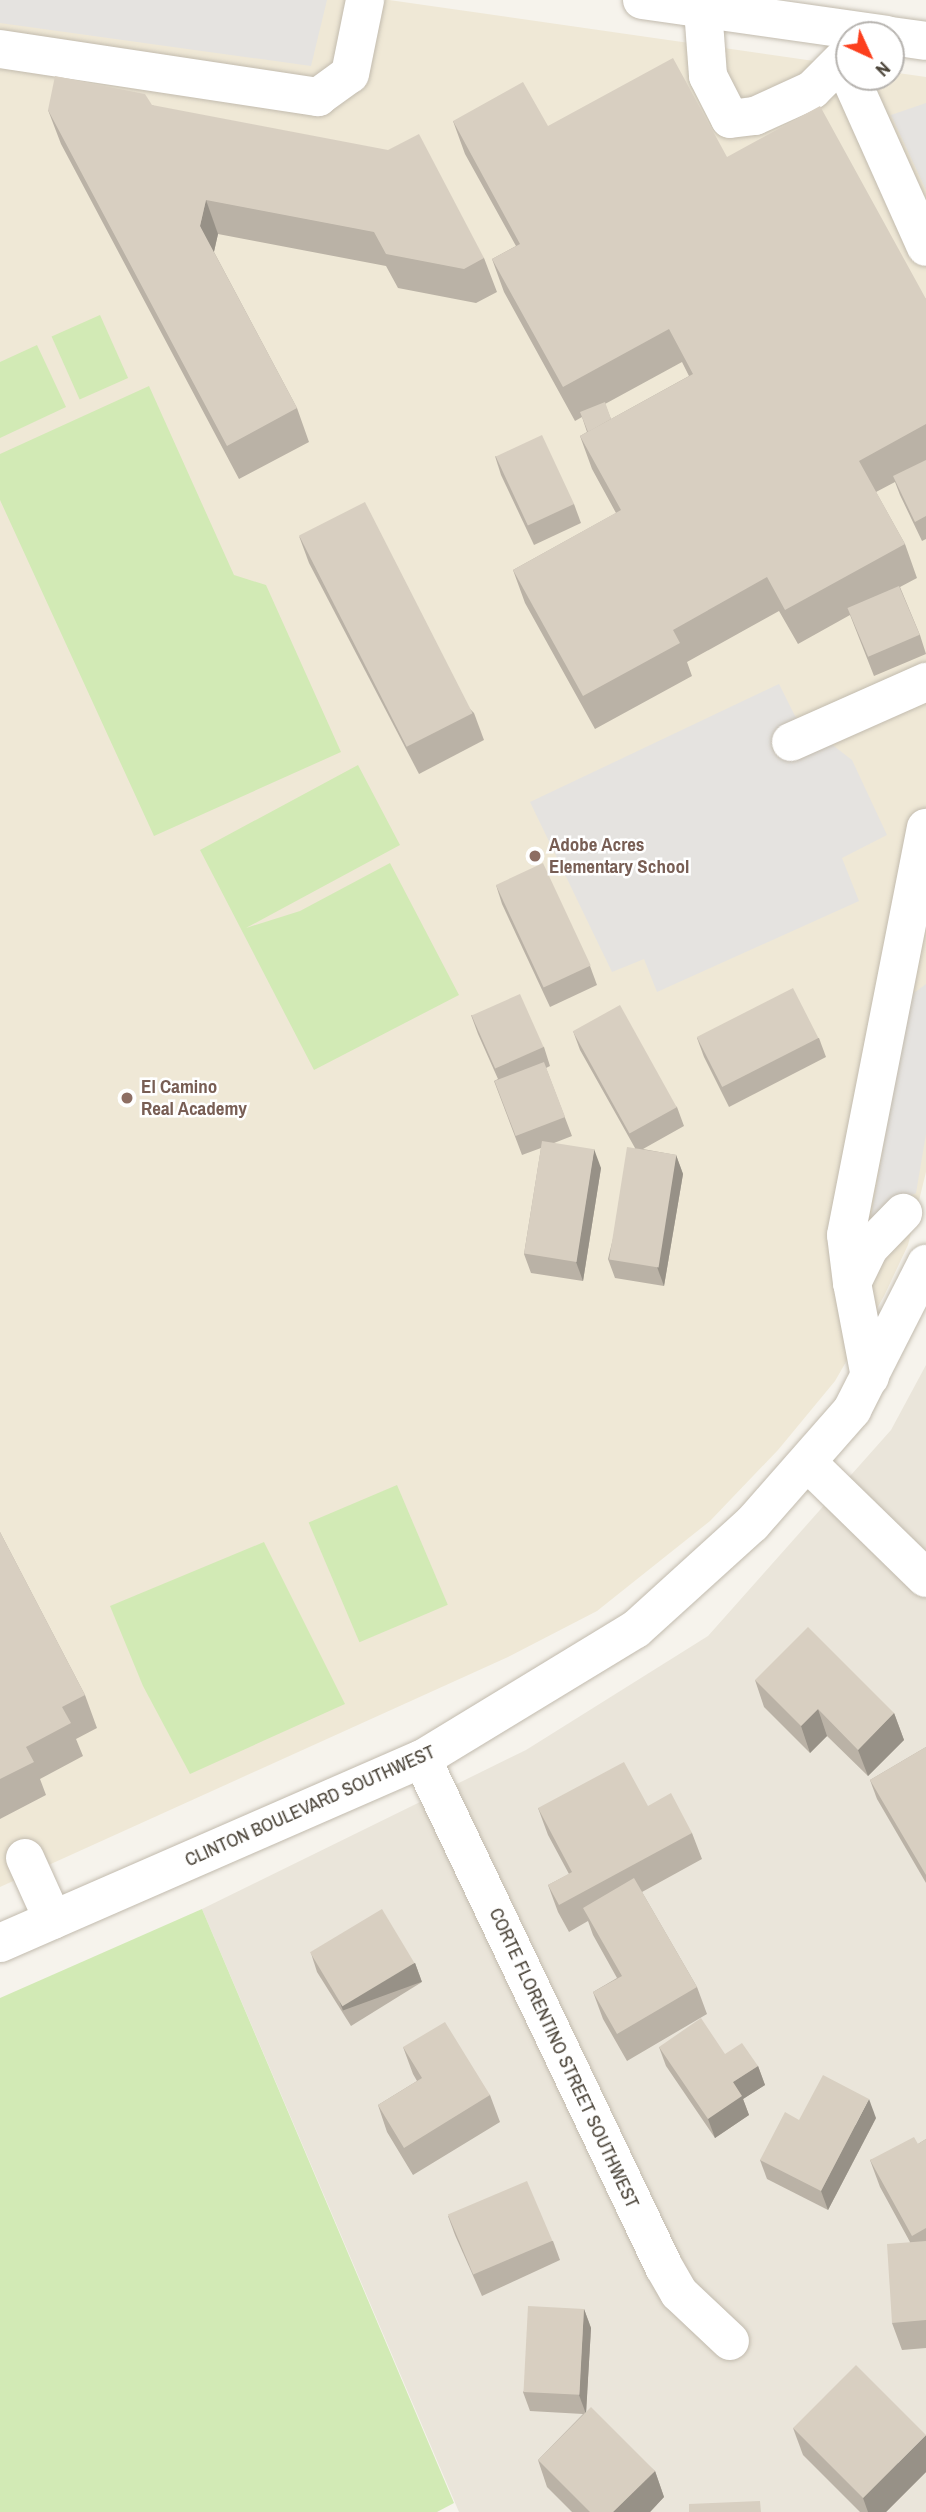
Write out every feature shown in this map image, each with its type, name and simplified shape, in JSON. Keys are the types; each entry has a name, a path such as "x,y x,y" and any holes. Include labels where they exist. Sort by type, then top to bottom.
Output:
{"street":[{"path":"0,49 318,97 350,74 365,0"},
{"path":"642,0 703,9 835,57"},
{"path":"703,9 709,76 730,120 755,116 812,90 835,67"},
{"path":"905,38 926,41"},
{"path":"856,91 926,247"},
{"path":"791,742 926,682"},
{"path":"870,1377 846,1235 926,828"},
{"path":"852,1283 869,1248 903,1213"},
{"name":"CLINTON BOULEVARD SOUTHWEST","path":"0,1943 422,1759 636,1629 752,1524 809,1464 852,1410 926,1264"},
{"path":"809,1464 926,1578"},
{"name":"CORTE FLORENTINO STREET SOUTHWEST","path":"422,1759 664,2267 679,2293 730,2341"},
{"path":"25,1858 53,1920"}],"shaded area":[{"name":"Adobe Acres Elementary School","path":"0,0 389,0 835,64 835,91 905,91 905,74 926,77 926,1172 908,1245 884,1296 835,1381 778,1450 710,1521 597,1611 508,1657 0,1887"},
{"path":"0,0 327,0 311,66 0,23"},
{"path":"926,103 926,190 891,115"},
{"path":"779,684 795,716 852,760 887,835 842,858 859,901 657,992 644,959 612,972 530,802"},
{"path":"926,984 926,1134 916,1193 871,1217 910,996"},
{"path":"926,1365 926,2512 459,2512 202,1909 526,1750 708,1636 891,1430"}],"green space":[{"path":"100,315 128,378 80,400 52,337"},
{"path":"37,345 66,407 0,438 0,362"},
{"path":"149,386 234,575 266,585 341,752 154,836 0,500 0,454"},
{"path":"358,765 400,845 246,928 300,911 390,863 459,995 314,1070 200,850"},
{"path":"397,1485 448,1605 359,1642 309,1523"},
{"path":"264,1542 345,1704 190,1774 143,1686 110,1606"},
{"path":"202,1909 454,2503 437,2512 0,2512 0,1998"}],"building":[{"path":"673,58 727,157 820,106 926,299 926,424 859,461 905,544 785,610 767,577 673,630 680,643 583,696 513,570 621,510 580,436 693,374 669,329 563,387 492,259 520,244 453,121 523,82 548,126"},
{"path":"55,76 145,94 152,105 388,150 419,134 484,258 464,269 386,254 374,232 206,200 200,226 297,408 227,446 48,110"},
{"path":"605,402 611,419 588,432 580,412"},
{"path":"542,435 574,504 528,525 496,457"},
{"path":"926,460 926,516 915,522 893,476"},
{"path":"365,502 473,713 407,747 299,536"},
{"path":"899,586 920,635 868,657 847,608"},
{"path":"543,863 591,965 544,987 496,885"},
{"path":"793,988 818,1038 722,1087 697,1037"},
{"path":"520,994 544,1047 495,1069 472,1016"},
{"path":"620,1005 677,1107 629,1134 573,1031"},
{"path":"544,1062 565,1117 516,1136 495,1081"},
{"path":"542,1141 594,1149 577,1262 524,1254"},
{"path":"627,1147 676,1155 659,1267 609,1260"},
{"path":"0,1532 85,1695 62,1707 71,1723 26,1747 34,1762 0,1779"},
{"path":"808,1627 894,1713 858,1750 818,1709 801,1726 755,1680"},
{"path":"926,1747 926,1875 870,1780"},
{"path":"624,1762 648,1806 671,1793 692,1833 559,1905 548,1885 572,1872 538,1808"},
{"path":"634,1878 697,1987 617,2034 593,1992 622,1976 583,1908"},
{"path":"382,1909 414,1963 342,2006 310,1952"},
{"path":"701,2018 725,2054 742,2043 758,2066 733,2082 742,2096 708,2119 659,2047"},
{"path":"445,2022 490,2095 404,2148 378,2105 422,2078 403,2047"},
{"path":"823,2075 869,2099 821,2191 760,2160 785,2112 799,2120"},
{"path":"914,2137 918,2144 926,2139 926,2228 912,2236 870,2160"},
{"path":"527,2181 552,2241 473,2274 448,2215"},
{"path":"926,2241 926,2320 892,2323 887,2244"},
{"path":"528,2306 584,2309 579,2395 523,2392"},
{"path":"856,2365 926,2435 863,2498 793,2428"},
{"path":"591,2407 655,2471 613,2512 590,2512 538,2460"},
{"path":"760,2501 761,2512 689,2512 689,2504"}],"place":[{"name":"Adobe Acres Elementary School","path":"535,856"},
{"name":"El Camino Real Academy","path":"127,1098"}]}
